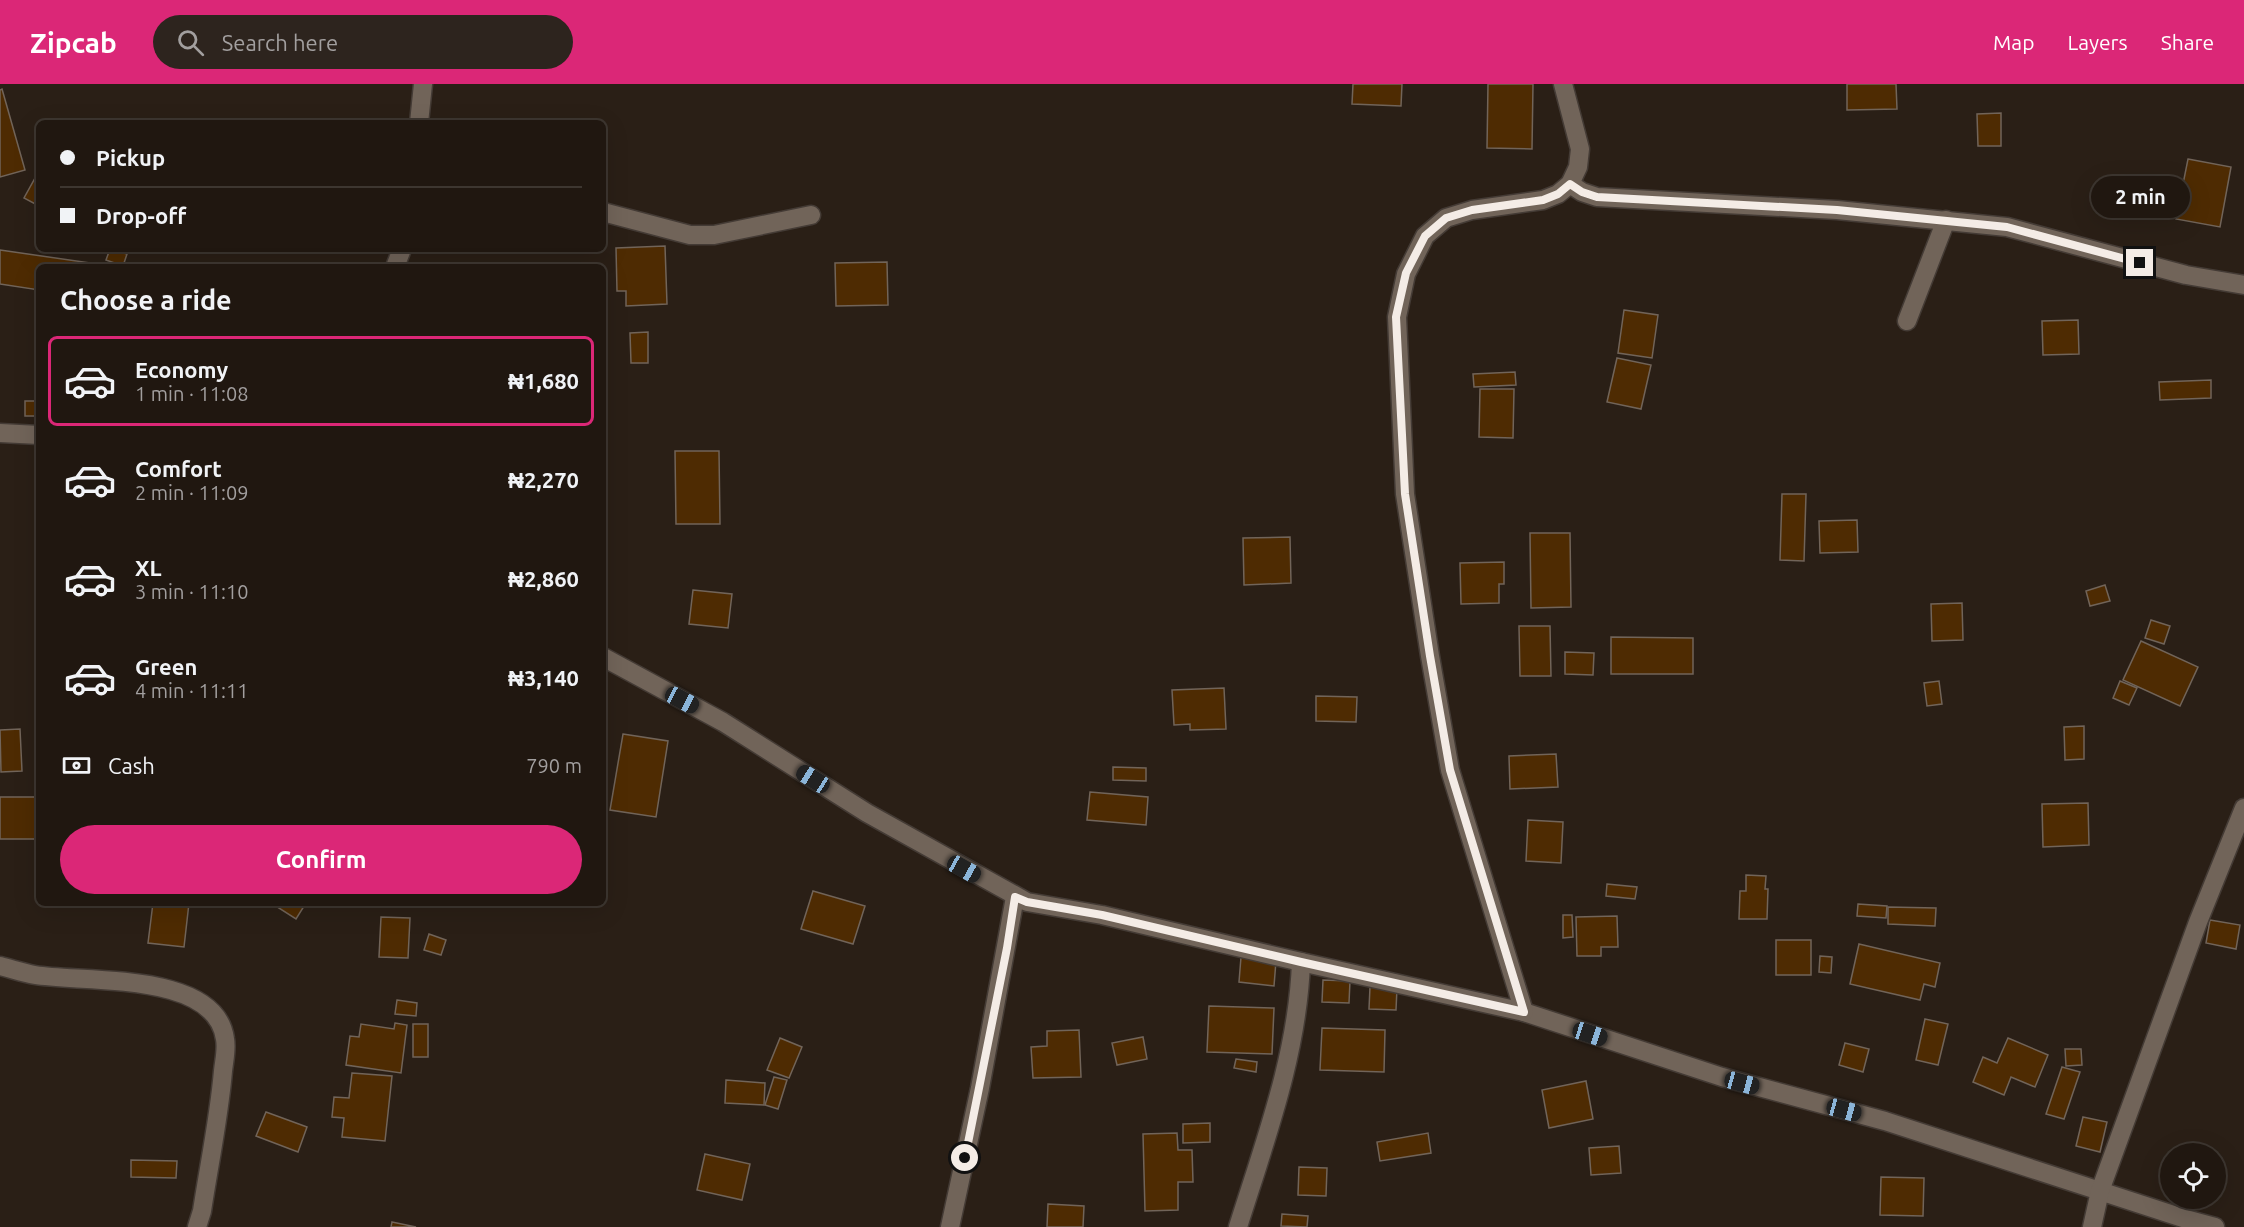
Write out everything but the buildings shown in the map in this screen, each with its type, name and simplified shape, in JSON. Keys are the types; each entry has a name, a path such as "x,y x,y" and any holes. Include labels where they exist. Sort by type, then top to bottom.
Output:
{"street":[{"path":"418,120 423,84"},
{"path":"1524,1012 1471,843 1448,758 1405,494 1396,317 1406,273 1425,236 1446,218 1472,210 1543,200 1558,194 1570,184 1578,167 1580,148 1563,84"},
{"path":"1570,184 1582,192 1597,197 1837,210 2007,227 2186,275 2244,285"},
{"path":"606,213 690,235 714,235 811,215"},
{"path":"1907,321 1946,220"},
{"path":"0,433 36,435"},
{"path":"606,659 723,722 867,813 1027,902 1112,917 1524,1012 1722,1077 1885,1121 2215,1227"},
{"path":"2092,1227 2100,1191 2201,913 2244,808"},
{"path":"950,1227 982,1076 1015,897"},
{"path":"1238,1227 1280,1093 1297,1005 1301,962"},
{"path":"0,966 36,975 173,990 197,999 218,1018 225,1040 221,1089 198,1227"}],"route":[{"path":"965,1158 1015,897 1027,902 1102,915 1524,1012 1450,770 1405,494 1396,317 1406,273 1425,236 1446,218 1472,210 1543,200 1558,194 1570,184 1582,192 1597,197 1837,210 1926,217 2007,227 2140,263"}]}
